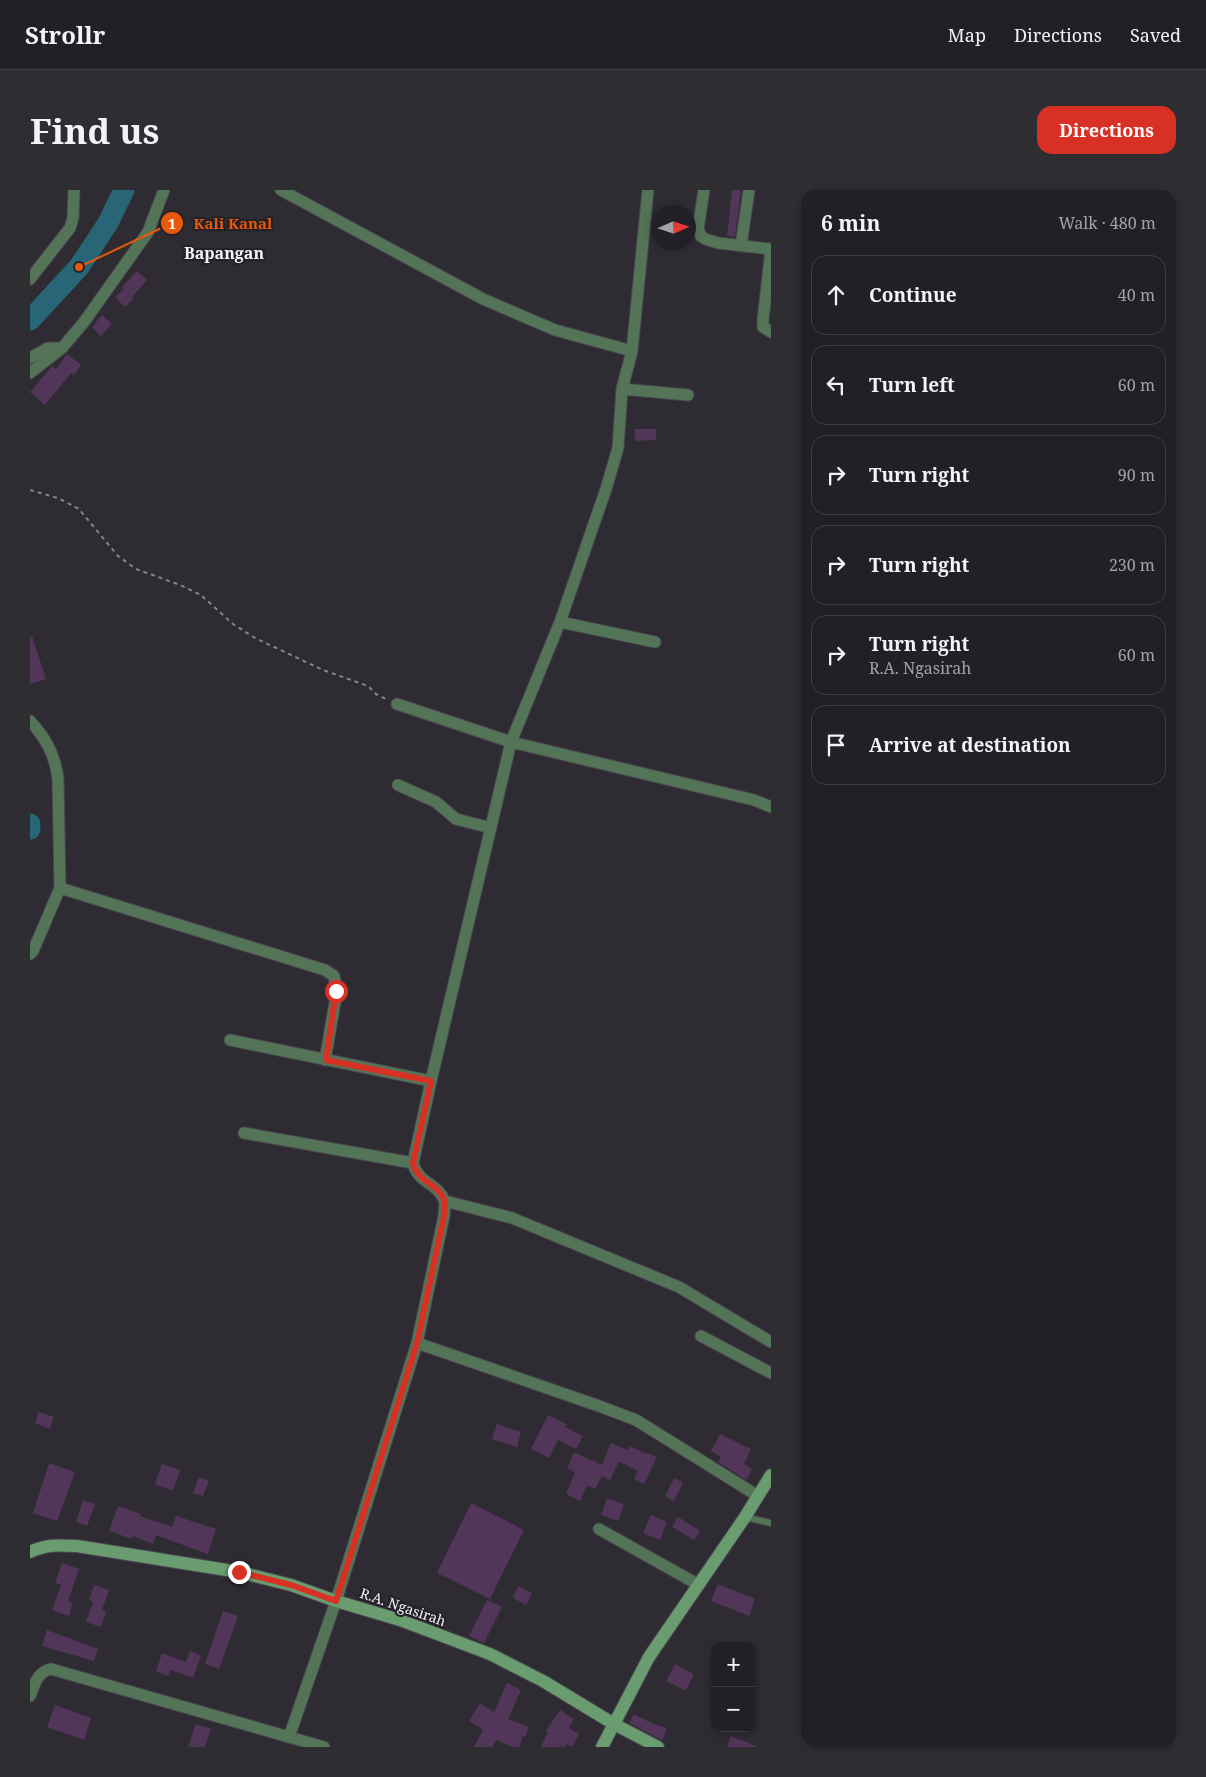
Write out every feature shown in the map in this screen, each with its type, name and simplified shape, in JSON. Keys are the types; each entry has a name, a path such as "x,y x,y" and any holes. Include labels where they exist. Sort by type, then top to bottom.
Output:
{"street":[{"path":"30,279 70,228 73,218 74,190"},
{"path":"30,374 62,348 84,322 135,252 148,232 164,190"},
{"path":"281,190 483,299 555,330 632,352"},
{"path":"289,1737 336,1601 417,1343 444,1216 445,1201 440,1192 416,1174 413,1163 511,742 560,622 606,489 618,448 622,389 632,352 648,190"},
{"path":"704,190 698,229 701,236 718,243 771,250 763,320 763,327 771,332"},
{"path":"740,246 749,190"},
{"path":"30,358 48,348 62,348"},
{"path":"622,389 688,395"},
{"path":"560,622 655,642"},
{"path":"397,704 511,742 754,800 771,807"},
{"path":"30,721 44,738 57,768 60,888 30,954"},
{"path":"398,785 436,802 456,819 491,828"},
{"path":"60,888 324,970 334,976 336,991 326,1060"},
{"path":"230,1040 431,1081"},
{"path":"244,1133 413,1163"},
{"path":"445,1201 512,1218 679,1287 771,1342"},
{"path":"702,1336 771,1373"},
{"path":"417,1343 636,1420 758,1496"},
{"path":"602,1747 649,1657 745,1517 771,1475"},
{"path":"599,1530 699,1585"},
{"name":"R.A. Ngasirah","path":"30,1552 40,1547 77,1546 239,1572 291,1585 400,1620 490,1654 658,1747"},
{"path":"30,1696 37,1678 44,1671 51,1669 324,1747"}],"lane":[{"path":"745,1517 771,1523"}],"path":[{"path":"30,490 58,498 79,509 118,556 136,569 201,595 232,624 263,642 323,670 368,686 376,694 397,704"}],"building":[{"path":"732,190 741,190 735,237 727,236"},
{"path":"137,271 147,280 125,307 115,297 124,289 122,287"},
{"path":"102,315 112,324 101,336 92,327"},
{"path":"67,354 81,365 74,375 71,373 45,405 30,392 52,366 56,369"},
{"path":"634,429 656,429 656,440 635,441"},
{"path":"32,636 46,679 30,684 30,637"},
{"path":"39,1412 54,1417 50,1429 35,1423"},
{"path":"548,1415 567,1424 565,1427 583,1436 576,1449 558,1440 549,1458 531,1449"},
{"path":"497,1424 521,1432 517,1447 492,1439"},
{"path":"720,1434 751,1449 744,1464 752,1469 746,1480 718,1462 721,1457 711,1451"},
{"path":"611,1443 628,1450 630,1446 657,1457 644,1484 634,1479 638,1471 619,1461 610,1480 602,1476 595,1489 587,1485 580,1501 566,1494 575,1472 567,1468 574,1452 602,1465"},
{"path":"49,1463 75,1472 57,1521 33,1513"},
{"path":"162,1464 180,1470 173,1491 155,1484"},
{"path":"199,1477 209,1481 203,1496 193,1493"},
{"path":"674,1478 683,1483 674,1501 665,1496"},
{"path":"607,1498 624,1504 618,1521 601,1515"},
{"path":"83,1500 95,1504 87,1526 76,1522"},
{"path":"471,1503 524,1530 490,1599 437,1573"},
{"path":"118,1506 172,1527 176,1516 216,1529 208,1554 156,1535 153,1544 133,1536 132,1539 109,1531"},
{"path":"651,1515 667,1522 660,1540 643,1533"},
{"path":"678,1517 700,1531 694,1540 672,1527"},
{"path":"62,1563 79,1569 68,1601 73,1603 69,1616 52,1610 61,1585 55,1583"},
{"path":"718,1584 755,1599 749,1616 711,1601"},
{"path":"94,1585 109,1590 102,1610 106,1612 101,1627 86,1622 93,1602 89,1600"},
{"path":"518,1586 532,1593 526,1605 513,1598"},
{"path":"487,1600 502,1607 484,1643 469,1636"},
{"path":"223,1611 238,1616 219,1669 205,1664"},
{"path":"47,1630 98,1649 94,1661 42,1646"},
{"path":"190,1651 201,1656 193,1678 171,1670 168,1676 156,1671 162,1653 186,1662"},
{"path":"675,1664 694,1674 686,1691 666,1681"},
{"path":"507,1683 521,1690 508,1719 529,1727 525,1737 523,1736 519,1747 512,1747 496,1740 492,1747 474,1747 483,1730 469,1721 480,1703 494,1712"},
{"path":"55,1705 91,1718 84,1740 47,1727"},
{"path":"560,1710 574,1719 569,1728 579,1734 572,1747 566,1744 565,1747 541,1747 548,1732 546,1731"},
{"path":"634,1714 667,1729 662,1740 629,1723"},
{"path":"196,1724 211,1729 205,1747 188,1747"},
{"path":"731,1736 756,1746 756,1747 727,1747"}],"waterway":[{"path":"30,320 79,267 108,223 124,190"},
{"path":"30,824 30,829"}],"place":[{"name":"Kali Kanal","path":"79,267"}],"district":[{"name":"Bapangan","path":"224,253"}],"route":[{"path":"239,1572 291,1585 336,1601 417,1343 444,1216 445,1201 440,1192 416,1174 413,1163 431,1081 326,1060 336,991"}]}
